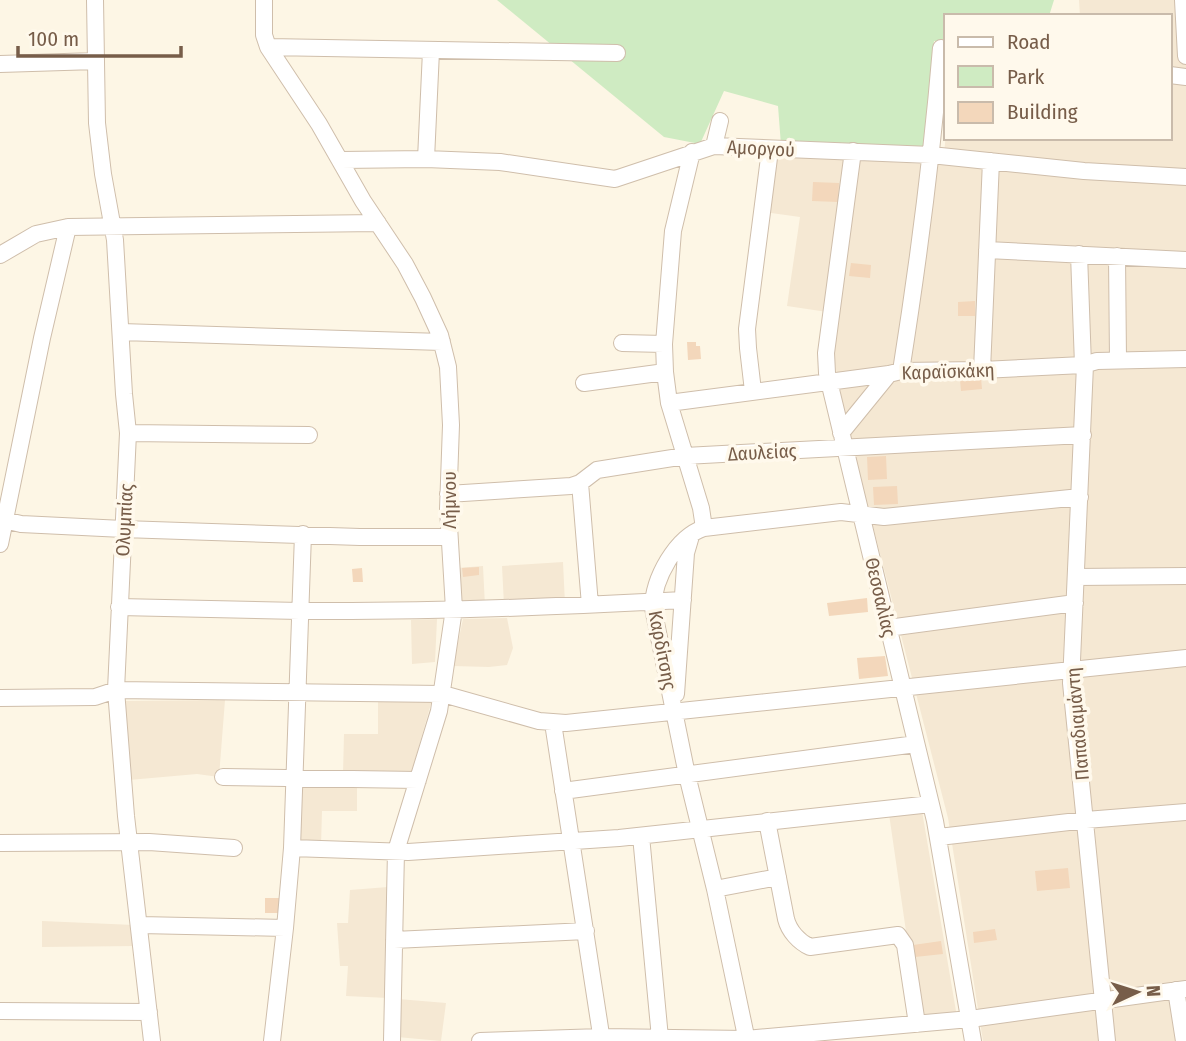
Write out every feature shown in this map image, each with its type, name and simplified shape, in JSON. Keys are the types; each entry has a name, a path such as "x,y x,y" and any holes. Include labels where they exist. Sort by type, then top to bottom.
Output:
{"street":[{"name":"Ολυμπίας","path":"95,0 98,142 113,225 128,433 116,690 129,842 152,1041"},
{"name":"Λήμνου","path":"264,0 264,35 268,47 341,160 424,298 442,342 448,367 449,537 454,609 443,694 396,852 391,1041"},
{"path":"1182,0 1182,44"},
{"path":"268,47 617,53"},
{"path":"843,440 895,373 916,281 943,48"},
{"path":"426,159 431,51"},
{"path":"0,64 96,61"},
{"path":"714,146 720,121"},
{"name":"Αμοργού","path":"341,160 500,162 615,178 714,146 931,155 1084,171 1186,177"},
{"path":"753,391 747,329 770,150"},
{"name":"Θεσσαλίας","path":"853,151 826,353 830,383 939,837 973,1041"},
{"path":"675,711 687,553 698,531 685,456 669,402 664,344 673,231 692,152"},
{"path":"982,370 991,161"},
{"path":"0,255 36,234 68,227 378,223"},
{"path":"0,544 2,520 68,227"},
{"path":"987,250 1186,260"},
{"name":"Παπαδιαμάντη","path":"1079,254 1084,365 1083,435 1071,671 1107,1041"},
{"path":"1117,256 1118,360"},
{"path":"121,332 442,342"},
{"path":"622,343 664,344"},
{"name":"Καραϊσκάκη","path":"669,402 895,373 1084,365 1097,361 1186,359"},
{"path":"584,383 665,372"},
{"path":"128,433 309,435"},
{"name":"Δαυλείας","path":"448,494 561,487 580,483 587,475 597,470 685,456 843,440 1083,435"},
{"path":"580,483 590,605"},
{"path":"698,531 841,512 884,517 1080,497"},
{"path":"2,520 21,524 123,529 360,537 449,537"},
{"name":"Καρδίτσης","path":"698,531 665,565 653,601 659,643 746,1040"},
{"path":"272,1041 292,848 303,534"},
{"path":"1076,577 1186,576"},
{"path":"119,607 301,611 454,609 683,600"},
{"path":"888,628 1075,603"},
{"path":"0,698 95,697 116,690 443,694 553,723 1186,658"},
{"path":"553,723 602,1039"},
{"path":"563,791 916,744"},
{"path":"223,777 418,780"},
{"path":"292,848 396,852 571,841 641,836 931,804"},
{"path":"939,837 1086,820 1186,812"},
{"path":"767,821 788,926 804,944 817,947 898,935 903,939 917,1024"},
{"path":"641,836 660,1038"},
{"path":"0,843 129,842 234,848"},
{"path":"715,889 778,877"},
{"path":"140,925 285,928"},
{"path":"394,940 586,931"},
{"path":"480,1041 660,1038 746,1040 889,1034 917,1024 1181,990 1184,1041"},
{"path":"0,1011 149,1012"}],"shaded area":[{"path":"1079,0 1186,0 1186,1041 983,1041 948,818 848,429 832,350 834,313 787,306 800,217 764,212 773,155 943,165 945,140 1172,140 1172,14 1080,14"},
{"path":"563,562 565,604 504,605 502,566"},
{"path":"483,566 485,606 459,607 457,568"},
{"path":"507,618 513,648 507,665 453,666 463,619"},
{"path":"437,619 435,662 412,664 411,620"},
{"path":"225,700 219,777 197,774 129,780 123,701"},
{"path":"432,700 411,774 343,774 344,734 378,734 378,701"},
{"path":"301,785 357,786 357,811 322,811 321,845 297,844"},
{"path":"922,811 957,1017 919,1021 889,814"},
{"path":"388,887 388,998 346,996 348,966 340,966 337,923 348,923 350,890"},
{"path":"42,921 134,925 137,946 42,947"},
{"path":"398,999 446,1003 441,1041 397,1037"}],"green space":[{"path":"497,0 1054,0 1050,14 944,14 944,42 934,41 923,153 781,145 778,106 724,91 700,144 664,137"}],"building":[{"path":"813,182 839,183 838,202 812,201"},
{"path":"851,263 871,265 870,278 849,276"},
{"path":"975,301 975,316 958,316 958,302"},
{"path":"687,342 696,342 696,346 700,346 701,359 688,360"},
{"path":"981,378 982,389 961,391 960,380"},
{"path":"886,456 887,479 868,480 867,457"},
{"path":"897,486 898,504 874,505 873,487"},
{"path":"479,567 479,575 463,577 462,568"},
{"path":"362,568 363,582 353,582 352,569"},
{"path":"867,598 868,612 829,616 827,603"},
{"path":"885,656 888,676 859,679 857,658"},
{"path":"1068,868 1070,888 1037,891 1035,871"},
{"path":"265,898 279,898 279,913 265,913"},
{"path":"995,929 997,940 974,943 973,932"},
{"path":"941,941 943,954 915,957 913,945"}]}
